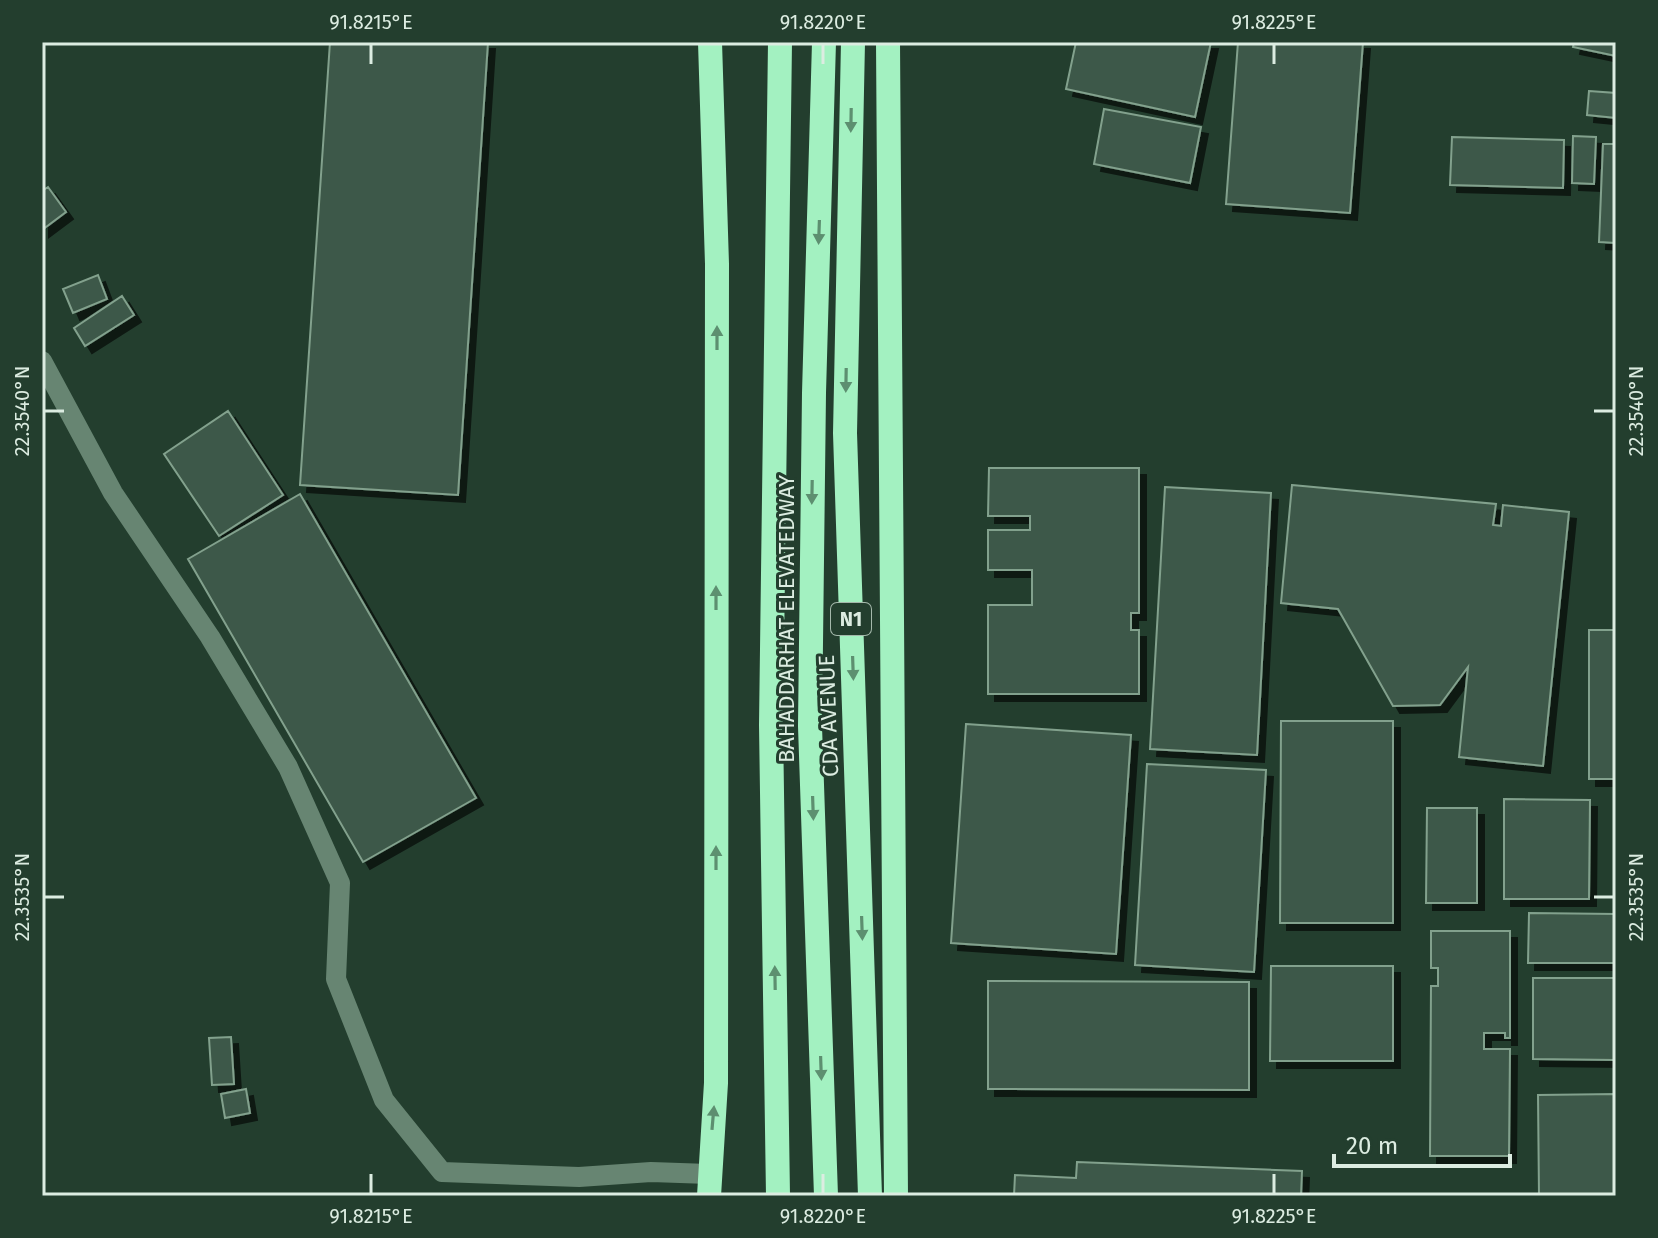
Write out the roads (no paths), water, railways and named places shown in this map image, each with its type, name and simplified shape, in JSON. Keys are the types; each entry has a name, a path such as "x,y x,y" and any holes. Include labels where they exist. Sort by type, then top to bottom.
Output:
{"highway":[{"path":"709,1185 716,1083 717,264 710,42"},
{"name":"BAHADDARHAT ELEVATEDWAY","path":"778,1196 771,725 780,42"},
{"name":"BAHADDARHAT ELEVATEDWAY","path":"824,42 814,393 810,726 826,1196"},
{"name":"CDA AVENUE","path":"853,42 845,433 870,1196"},
{"path":"888,42 896,1196"}],"street":[{"path":"42,361 113,493 210,637 288,767 340,883 336,979 384,1100 442,1172 579,1177 651,1172 709,1185"}]}
